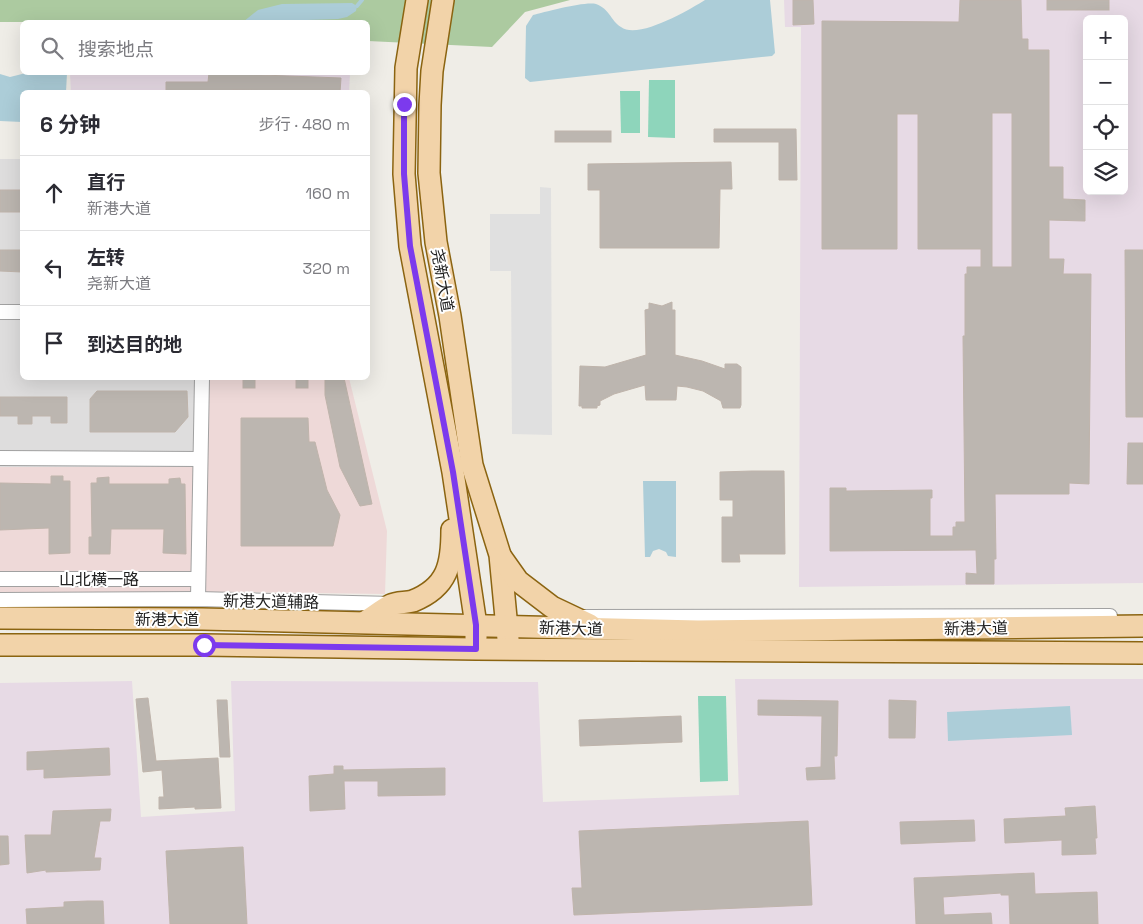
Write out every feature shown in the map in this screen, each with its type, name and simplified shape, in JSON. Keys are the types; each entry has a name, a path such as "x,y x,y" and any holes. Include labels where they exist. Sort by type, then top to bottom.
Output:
{"main road":[{"name":"尧新大道","path":"416,0 406,68 404,174 410,246 453,472 476,625 476,649"},
{"name":"尧新大道","path":"443,0 432,71 430,105 430,173 436,242 450,316 472,465 500,556 509,649"},
{"name":"尧新大道","path":"365,622 392,604 410,602 425,596 441,583 452,555 453,472"},
{"name":"尧新大道","path":"500,556 518,581 552,607 600,629"},
{"name":"新港大道","path":"0,618 365,622 698,631 1143,626"},
{"name":"新港大道","path":"0,645 1143,653"}],"street":[{"path":"0,312 20,312"},
{"path":"198,600 202,380"},
{"path":"0,458 200,458"},
{"name":"山北横一路","path":"0,579 197,579"},
{"name":"新港大道辅路","path":"0,600 198,600 392,604"},
{"path":"574,617 1143,616"}],"shaded area":[{"path":"784,0 1143,0 1143,583 799,587 801,27 785,27"},
{"path":"70,75 350,75 349,90 71,90"},
{"path":"0,159 20,159 20,380 209,380 207,467 0,467"},
{"path":"540,187 551,188 552,435 512,434 511,271 490,271 490,214 540,214"},
{"path":"209,380 349,380 387,531 385,594 235,592 0,593 0,467 207,467"},
{"path":"735,679 1143,679 1143,924 0,924 0,683 132,681 141,817 235,811 231,681 538,682 543,802 739,795"}],"green space":[{"path":"0,0 570,0 525,12 492,47 370,41 370,20 20,20 20,22 0,22"},
{"path":"649,80 675,80 675,138 648,137"},
{"path":"620,91 640,91 640,133 621,133"},
{"path":"698,696 726,696 728,781 700,782"}],"water":[{"path":"705,0 770,0 775,53 772,56 530,82 525,78 526,26 533,15 591,3 601,6 621,27 629,30 639,30 663,22"},
{"path":"352,3 357,6 356,11 347,17 338,19 246,20 258,10 282,4"},
{"path":"0,74 10,77 20,74 67,75 66,90 20,90 20,122 0,121"},
{"path":"643,481 676,481 676,557 668,556 666,552 659,549 653,551 650,557 645,557"},
{"path":"1070,706 1072,735 948,741 947,712"}],"building":[{"path":"793,0 813,0 814,24 793,25"},
{"path":"960,0 1021,0 1022,39 1028,39 1028,50 1049,50 1049,167 1063,167 1063,199 1085,200 1085,221 1049,220 1049,259 1064,259 1063,274 1091,274 1089,484 1069,483 1069,494 995,494 996,559 994,559 994,584 966,584 966,573 977,574 976,550 830,551 830,488 846,488 846,491 932,490 932,498 930,498 930,536 953,536 953,527 956,527 956,522 965,522 963,336 965,336 965,274 967,274 967,267 981,267 981,249 918,249 918,114 897,114 897,249 822,249 822,21 959,22","holes":["992,113 1012,113 1012,267 992,267"]},
{"path":"1047,0 1109,0 1109,10 1047,10"},
{"path":"209,75 341,78 340,90 166,90 166,82 208,82"},
{"path":"714,129 796,129 797,180 779,180 779,142 714,142"},
{"path":"555,131 611,131 611,142 555,142"},
{"path":"731,162 732,189 720,189 719,248 600,248 600,190 588,190 588,164"},
{"path":"0,190 20,190 20,212 0,212"},
{"path":"0,250 20,250 20,272 0,271"},
{"path":"1125,250 1143,250 1143,417 1126,417"},
{"path":"672,302 672,310 675,310 675,355 702,361 725,369 725,364 737,364 741,367 740,408 723,408 721,401 703,391 677,386 676,400 646,400 645,385 614,394 600,401 600,405 597,408 582,408 582,406 579,406 580,366 605,367 646,355 645,310 649,309 649,303 662,306"},
{"path":"243,380 255,380 255,388 243,388"},
{"path":"296,380 308,380 308,388 296,388"},
{"path":"325,380 344,380 372,504 360,506 340,467 325,395"},
{"path":"97,391 187,391 188,417 175,432 90,432 90,399"},
{"path":"0,397 67,397 67,423 51,423 51,416 32,416 32,424 18,424 18,416 0,416"},
{"path":"241,418 308,418 309,442 315,442 327,490 340,515 333,546 241,546"},
{"path":"1128,443 1143,443 1143,484 1127,484"},
{"path":"784,471 785,554 739,554 740,562 722,562 722,517 733,517 733,500 720,500 720,472"},
{"path":"51,476 63,476 63,481 70,481 70,553 49,554 49,528 0,530 0,483 51,484"},
{"path":"109,477 109,484 169,484 169,479 180,478 181,484 185,484 186,554 163,553 164,529 111,529 110,554 89,554 89,537 92,537 91,483 97,483 97,478"},
{"path":"148,698 156,761 218,758 221,808 159,809 159,797 164,797 162,770 143,772 136,699"},
{"path":"217,700 227,700 230,757 220,757"},
{"path":"758,700 838,701 837,756 834,756 835,779 807,780 806,768 821,767 822,716 758,715"},
{"path":"889,700 916,701 915,738 889,738"},
{"path":"681,716 682,742 580,746 579,720"},
{"path":"109,748 110,775 44,778 44,769 27,770 27,752"},
{"path":"334,766 343,766 343,770 445,768 445,795 378,796 378,781 344,781 345,809 310,811 309,776 334,774"},
{"path":"1095,806 1096,854 1062,855 1062,840 1005,843 1004,819 1066,816 1065,808"},
{"path":"111,809 110,821 100,821 94,858 101,858 100,870 46,872 46,870 27,873 25,835 51,835 53,811"},
{"path":"974,820 975,841 901,844 900,822"},
{"path":"808,821 812,905 574,915 572,888 582,888 579,831"},
{"path":"0,836 8,836 9,864 0,865"},
{"path":"243,847 247,924 170,924 166,851"},
{"path":"1034,873 1035,894 1097,892 1098,924 1010,924 1009,895 1001,895 1001,893 943,897 944,915 991,913 992,924 916,924 914,878"},
{"path":"103,901 104,924 27,924 26,909 64,907 64,902"}],"waterway":[{"path":"357,6 362,0"}],"route":[{"path":"204,645 476,649 476,625 453,472 410,246 404,174 404,104"}]}
